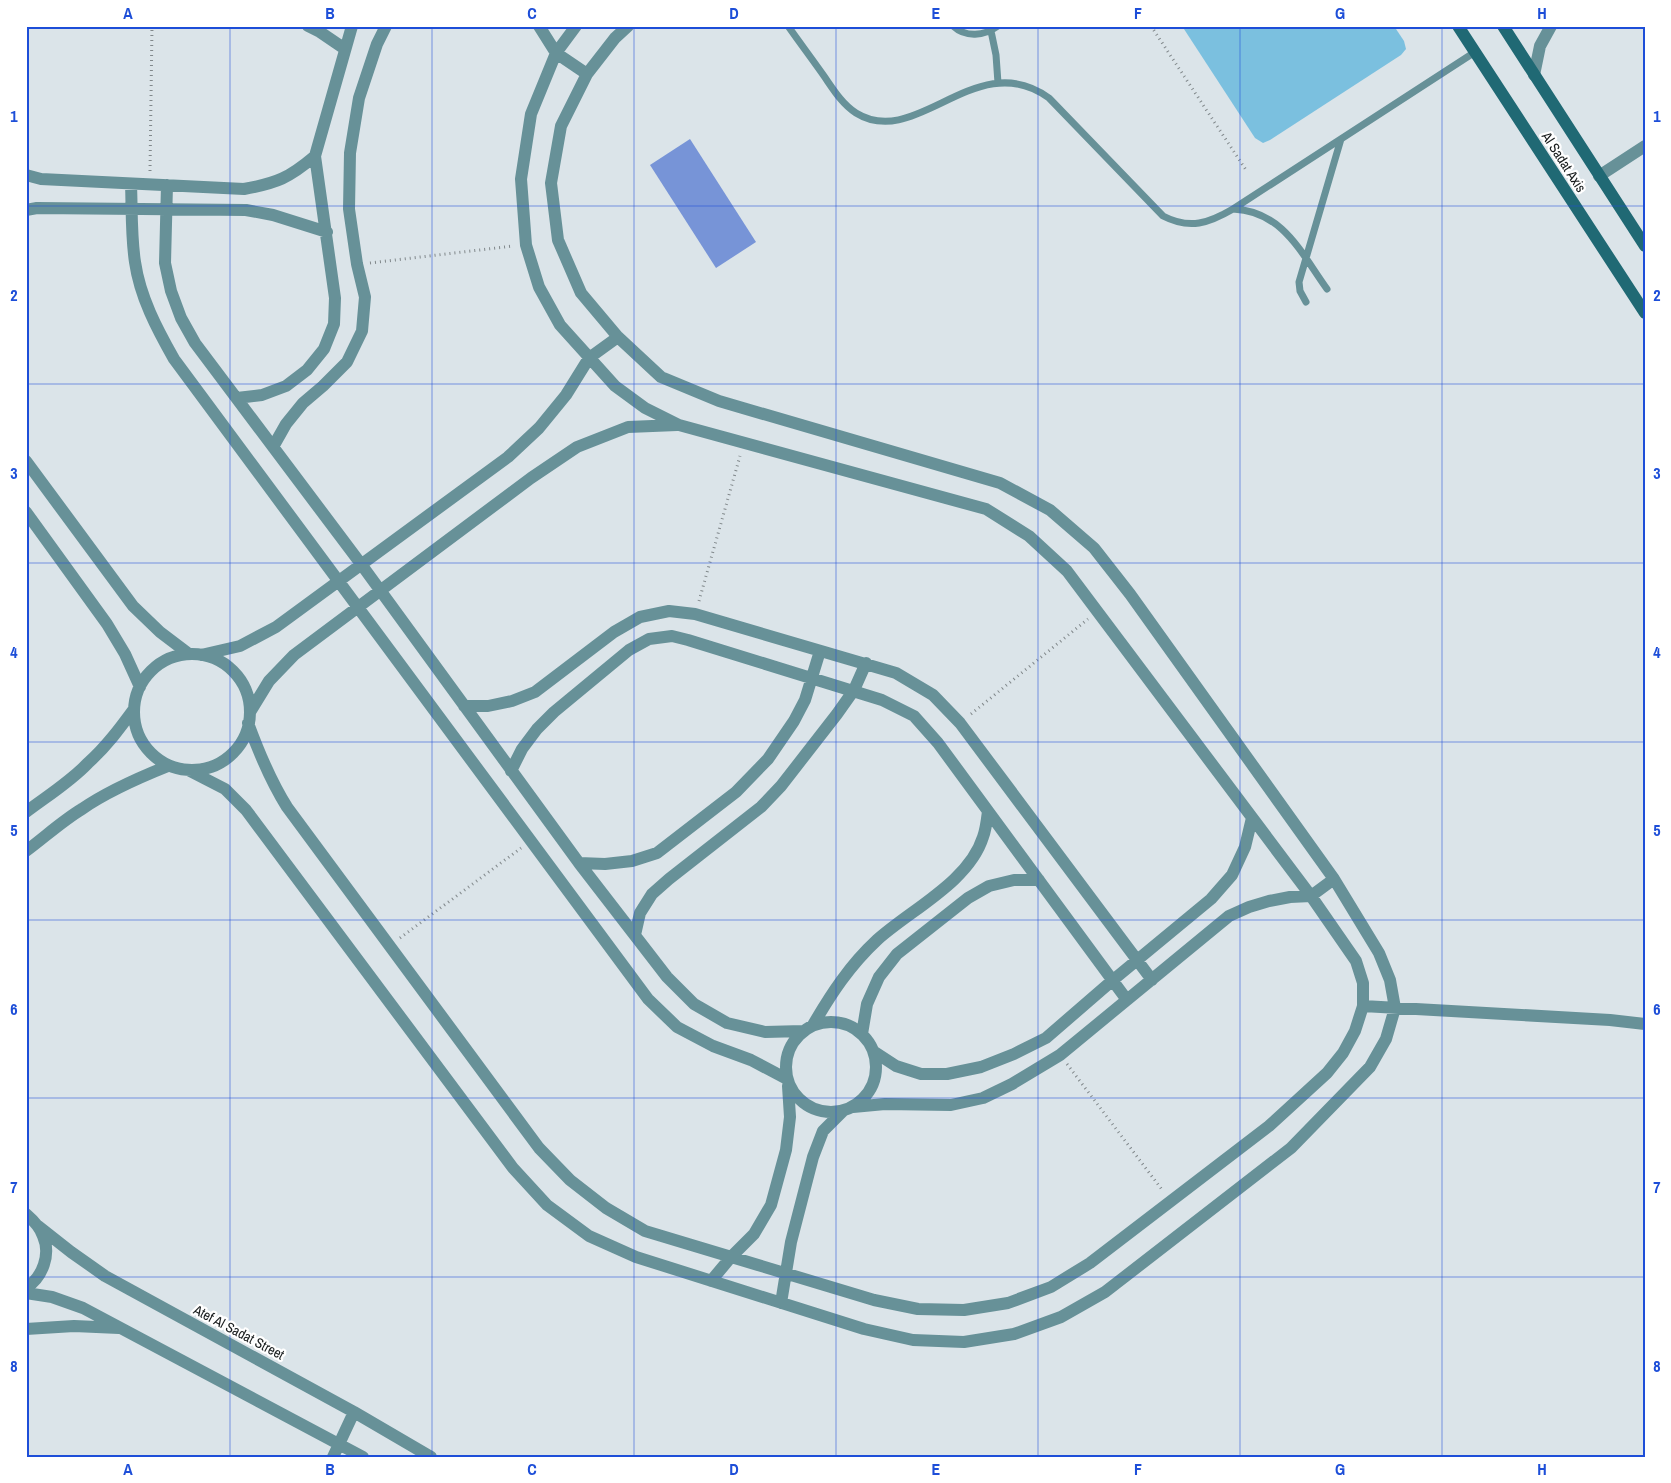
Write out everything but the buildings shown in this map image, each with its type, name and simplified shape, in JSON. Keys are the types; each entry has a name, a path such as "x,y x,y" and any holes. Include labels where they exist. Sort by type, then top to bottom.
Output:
{"street":[{"path":"308,26 345,49"},
{"path":"236,398 262,395 286,386 307,370 324,349 334,324 335,298 316,156 352,26"},
{"path":"273,447 286,424 303,403 347,362 362,331 365,297 357,264 350,209 350,153 359,98 377,44 386,26"},
{"path":"538,26 556,54 587,74"},
{"path":"26,461 133,606 160,632 195,655 218,660 232,670 245,689 249,718 260,756 272,783 287,808 539,1148 570,1180 606,1208 645,1231 874,1300 918,1309 964,1310 1008,1303 1051,1287 1090,1264 1269,1126 1327,1073 1343,1053 1355,1031 1363,1006 1363,983 1356,961 1311,896 1067,571 1030,536 986,509 679,425 645,408 614,386 560,325 539,287 526,245 521,179 531,114 556,54 576,26"},
{"path":"618,337 589,358 566,395 539,428 508,457 276,627 240,646 174,657 160,664 148,674 136,698 134,709 137,732 149,752 168,766 190,770 226,789 246,810 513,1168 547,1206 589,1236 628,1254 712,1281 864,1329 913,1340 964,1342 1014,1334 1061,1317 1105,1292 1290,1148 1370,1067 1386,1040 1395,1008 1390,980 1379,953 1334,878 1135,602 1094,548 1050,510 1000,483 719,401 661,377 618,337 581,293 558,240 551,183 561,126 587,74 615,38 628,26"},
{"name":"Al Sadat Axis","path":"1458,26 1645,313"},
{"name":"Al Sadat Axis","path":"1503,26 1645,246"},
{"path":"1534,75 1540,46 1551,26"},
{"path":"1599,176 1645,146"},
{"path":"26,175 40,179 244,189 270,184 295,173 316,156"},
{"path":"131,184 135,262 144,296 157,328 174,359 648,999 677,1026 713,1046 751,1060 788,1082 797,1098 810,1108 826,1112 886,1104 951,1105 983,1098 1012,1084 1060,1055 1230,916 1249,907 1269,901 1311,896 1334,878"},
{"path":"167,185 165,263 171,291 181,318 195,343 361,564 511,771 667,977 694,1004 727,1023 764,1032 808,1028 830,1022 847,1025 862,1034 873,1052 876,1067 873,1083 865,1097 823,1131 813,1157 798,1212 781,1303"},
{"path":"26,210 37,208 246,210 282,218 327,232"},
{"path":"190,770 213,766 232,754 245,735 249,718 269,681 294,655 531,478 577,447 628,427 679,425"},
{"path":"26,512 106,624 125,654 140,687"},
{"path":"464,706 512,701 535,692 614,632 640,616 669,610 695,614 896,673 932,695 960,723 1152,980"},
{"path":"511,771 522,749 537,729 554,712 629,650 649,639 672,636 882,700 914,716 938,743 1127,1000"},
{"path":"579,862 605,864 632,861 657,853 736,792 768,759 794,721 805,700 820,651"},
{"path":"634,935 640,913 652,894 762,807 800,762 854,690 866,663"},
{"path":"26,812 88,764 112,738 134,709"},
{"path":"26,851 81,809 102,796 168,766"},
{"path":"712,1281 731,1257 754,1234 771,1205 786,1150 790,1117 785,1066 788,1053 794,1041 808,1028 852,966 878,940 950,882 970,863 983,838 988,811"},
{"path":"873,1052 896,1066 921,1074 947,1074 982,1066 1014,1054 1046,1038 1211,899 1232,875 1245,848 1252,818"},
{"path":"862,1034 867,1004 879,977 898,954 968,898 990,886 1014,880 1039,880"},
{"path":"1363,1006 1600,1019 1645,1024"},
{"name":"Atef Al Sadat Street","path":"26,1214 71,1252 106,1276 354,1412 431,1457"},
{"path":"26,1288 37,1278 46,1258 45,1241 38,1226"},
{"path":"26,1293 52,1297 83,1308 340,1443 363,1457"},
{"path":"26,1329 74,1326 122,1328"},
{"path":"333,1457 354,1412"}],"lane":[{"path":"788,26 848,107 864,118 883,122 902,120 970,90 998,83 1028,87 1040,92 1049,98 1163,216 1182,224 1208,222 1233,209 1475,52"},
{"path":"953,26 967,34 979,34 990,31 998,26"},
{"path":"990,31 994,43 998,83"},
{"path":"1306,302 1300,291 1299,282 1341,139"},
{"path":"1233,209 1251,211 1274,222 1293,240 1327,289"}],"path":[{"path":"150,184 152,26"},
{"path":"1151,26 1246,170"},
{"path":"357,264 526,245"},
{"path":"695,614 744,443"},
{"path":"960,723 1097,612"},
{"path":"390,946 531,841"},
{"path":"1060,1055 1171,1201"}],"shaded area":[{"path":"1182,26 1394,26 1404,41 1406,49 1401,55 1263,143 1255,138"},
{"path":"690,139 756,242 716,268 650,165"}]}
